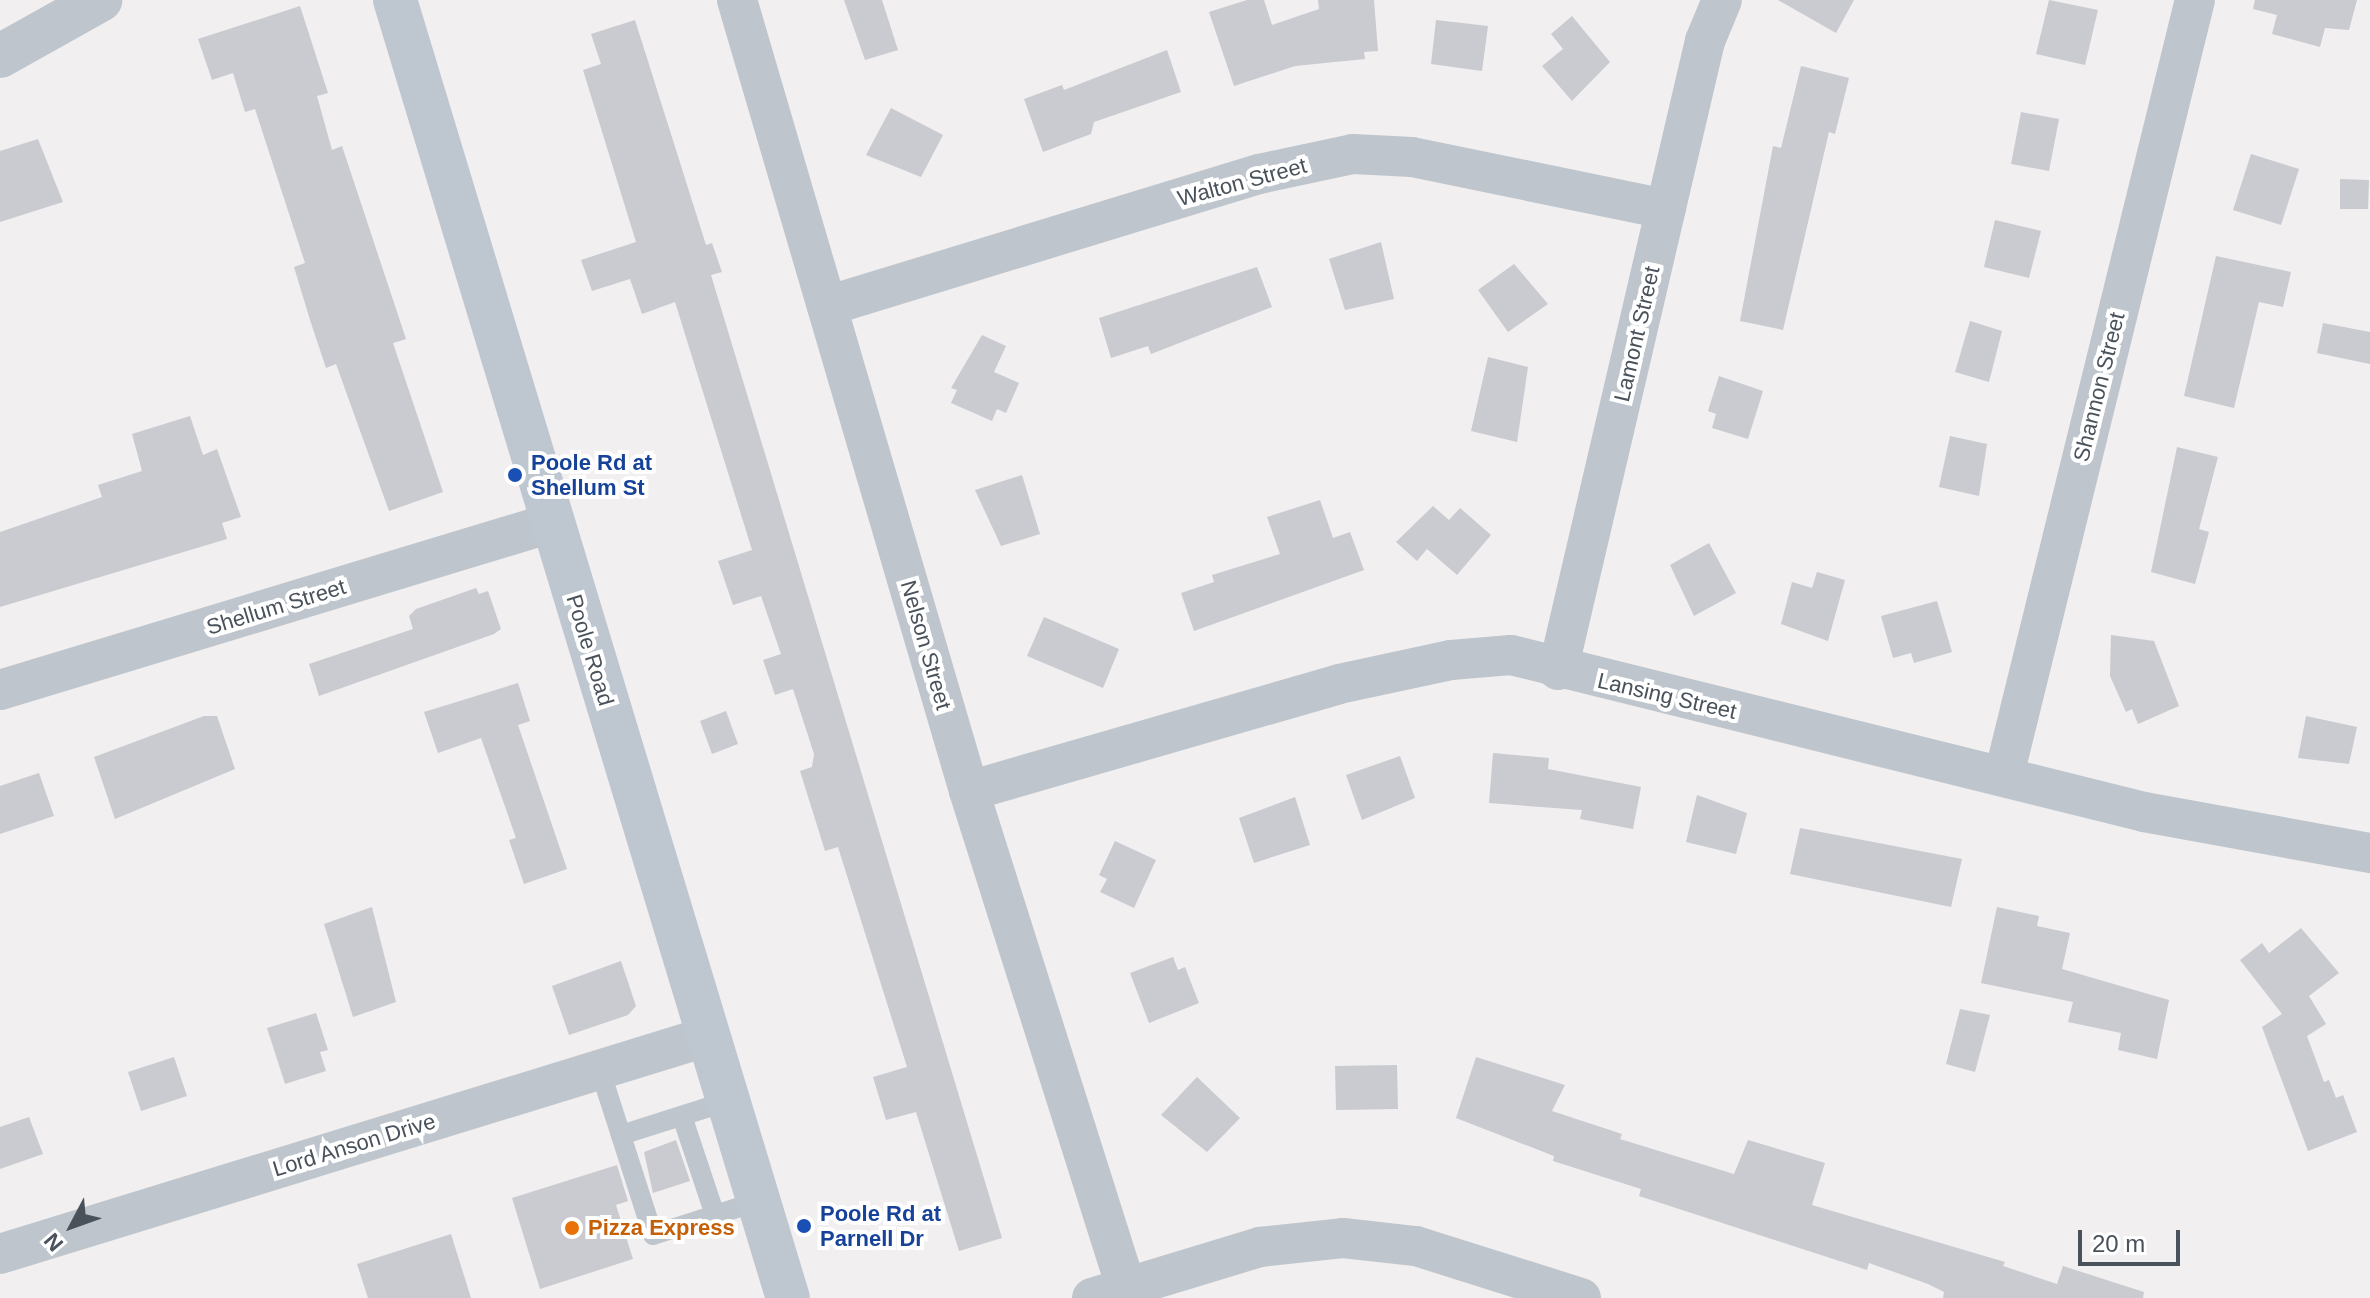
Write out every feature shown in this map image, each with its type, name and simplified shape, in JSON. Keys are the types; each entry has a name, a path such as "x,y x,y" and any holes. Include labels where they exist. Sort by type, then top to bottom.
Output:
{"main road":[{"name":"Poole Road","path":"395,0 788,1298"}],"street":[{"path":"0,56 100,0"},
{"name":"Nelson Street","path":"737,0 969,791 1109,1292"},
{"name":"Lamont Street","path":"1558,670 1705,41 1722,0"},
{"name":"Shannon Street","path":"2004,775 2195,0"},
{"name":"Walton Street","path":"827,306 1259,174 1353,154 1412,157 1666,209"},
{"name":"Shellum Street","path":"0,690 551,523"},
{"name":"Lansing Street","path":"969,791 1339,684 1451,660 1511,655 1558,670 2004,775 2144,812 2370,853"},
{"name":"Lord Anson Drive","path":"0,1254 709,1036"},
{"path":"1109,1292 1260,1247 1343,1238 1416,1246 1581,1298"}],"lane":[{"path":"600,1070 653,1235 759,1201"},
{"path":"621,1135 728,1101"},
{"path":"682,1116 715,1215"}],"building":[{"path":"844,0 882,0 898,50 865,60"},
{"path":"1247,0 1264,0 1272,25 1319,9 1318,0 1374,0 1378,51 1364,52 1365,59 1295,66 1234,86 1209,12"},
{"path":"1778,0 1854,0 1836,33"},
{"path":"2049,0 2098,10 2085,65 2036,54"},
{"path":"2255,0 2357,0 2349,30 2325,28 2320,47 2272,34 2277,15 2253,9"},
{"path":"300,6 328,93 317,96 332,150 342,146 406,339 393,343 443,492 389,511 336,364 326,368 310,320 294,267 305,263 255,109 245,112 233,73 212,80 198,39"},
{"path":"1572,16 1610,62 1572,101 1542,66 1563,49 1551,34"},
{"path":"635,20 706,245 712,243 722,272 711,275 1002,1238 959,1251 916,1112 886,1120 873,1077 907,1067 838,847 825,851 800,771 812,767 814,754 793,689 775,695 763,660 781,654 761,596 733,605 718,561 752,550 675,302 642,314 630,279 592,291 581,260 636,242 583,70 601,64 591,34"},
{"path":"1436,20 1488,26 1482,71 1431,64"},
{"path":"1167,50 1181,92 1094,122 1091,134 1043,152 1024,99 1062,85 1064,90"},
{"path":"1801,66 1849,78 1835,134 1829,132 1783,330 1740,321 1773,146 1781,148"},
{"path":"891,108 943,135 921,177 866,155"},
{"path":"2021,112 2059,119 2049,171 2011,164"},
{"path":"38,139 63,202 0,222 0,151"},
{"path":"2251,154 2299,169 2281,225 2233,210"},
{"path":"2340,179 2369,180 2368,209 2340,209"},
{"path":"1995,220 2041,231 2029,278 1984,267"},
{"path":"1381,242 1394,299 1345,310 1329,259"},
{"path":"2216,256 2291,272 2283,307 2259,302 2234,408 2184,396"},
{"path":"1514,264 1548,304 1508,332 1478,290"},
{"path":"1257,267 1272,307 1151,354 1148,346 1111,358 1099,318"},
{"path":"1970,321 2002,331 1989,382 1955,372"},
{"path":"2323,323 2370,332 2370,364 2317,353"},
{"path":"982,335 1006,346 994,372 1019,383 1006,413 997,409 992,421 951,403 957,390 951,388"},
{"path":"1488,357 1528,367 1517,442 1471,431"},
{"path":"1719,376 1763,391 1748,439 1712,428 1716,414 1708,411"},
{"path":"190,416 203,455 217,449 241,517 222,523 227,539 0,607 0,532 102,497 98,485 142,471 132,434"},
{"path":"1950,436 1987,444 1979,496 1939,487"},
{"path":"2177,447 2218,457 2199,529 2209,532 2195,584 2151,572"},
{"path":"1022,475 1040,534 1001,546 975,490"},
{"path":"1320,500 1333,538 1350,532 1364,570 1194,631 1181,593 1214,582 1212,575 1280,554 1267,517"},
{"path":"1433,506 1449,520 1460,508 1491,535 1457,575 1427,549 1417,561 1396,542"},
{"path":"1709,543 1736,593 1694,616 1670,565"},
{"path":"1817,572 1845,580 1828,641 1781,624 1792,582 1812,588"},
{"path":"476,588 479,594 488,591 501,629 494,634 319,696 309,664 413,629 409,616 416,609"},
{"path":"1937,601 1952,652 1914,663 1911,653 1893,658 1881,616"},
{"path":"1044,617 1119,649 1103,688 1027,656"},
{"path":"2111,635 2154,641 2179,706 2138,724 2132,709 2126,712 2110,676"},
{"path":"518,683 530,721 518,725 567,869 524,884 509,840 516,838 481,738 438,753 424,712"},
{"path":"726,711 738,744 712,754 700,721"},
{"path":"204,716 217,716 235,769 115,819 94,757"},
{"path":"2306,716 2357,727 2349,764 2298,758"},
{"path":"1493,753 1549,758 1548,769 1641,787 1633,829 1580,819 1582,810 1489,803"},
{"path":"1400,756 1415,798 1362,820 1346,775"},
{"path":"39,773 54,816 0,834 0,786"},
{"path":"1697,795 1747,813 1736,854 1686,842"},
{"path":"1295,797 1310,845 1254,863 1239,818"},
{"path":"1800,828 1962,859 1951,907 1790,874"},
{"path":"1115,841 1156,860 1134,908 1100,892 1107,879 1099,875"},
{"path":"372,907 396,1002 353,1017 324,924"},
{"path":"1997,907 2039,916 2037,926 2070,933 2062,969 2169,1000 2157,1059 2118,1050 2121,1033 2068,1022 2073,1002 1981,983"},
{"path":"2301,928 2339,973 2309,996 2326,1024 2307,1036 2324,1082 2329,1080 2336,1098 2343,1095 2357,1132 2308,1151 2262,1027 2282,1014 2240,960 2262,943 2269,953"},
{"path":"1173,957 1178,970 1185,967 1199,1003 1149,1023 1130,973"},
{"path":"621,961 636,1006 628,1015 569,1035 552,986"},
{"path":"1960,1009 1990,1015 1975,1072 1946,1064"},
{"path":"316,1013 328,1050 320,1052 326,1071 285,1084 267,1028"},
{"path":"174,1057 187,1096 141,1111 128,1072"},
{"path":"1476,1057 1565,1085 1552,1111 1622,1134 1620,1139 1734,1174 1748,1140 1825,1163 1812,1205 2005,1262 2003,1266 2057,1284 2063,1266 2144,1292 2143,1298 1943,1298 1944,1292 1928,1284 1869,1263 1867,1270 1639,1196 1641,1189 1553,1161 1554,1156 1456,1118"},
{"path":"1397,1065 1398,1109 1336,1110 1335,1066"},
{"path":"1197,1077 1240,1118 1207,1152 1161,1115"},
{"path":"29,1117 43,1154 0,1169 0,1127"},
{"path":"676,1140 690,1181 653,1193 644,1152"},
{"name":"Pizza Express","path":"617,1165 628,1201 616,1205 633,1259 540,1289 512,1198"},
{"path":"451,1234 471,1298 368,1298 357,1264"}],"place":[{"name":"Poole Rd at Shellum St","path":"515,475"},
{"name":"Poole Rd at Parnell Dr","path":"804,1226"},
{"name":"Pizza Express","path":"572,1228"}]}
